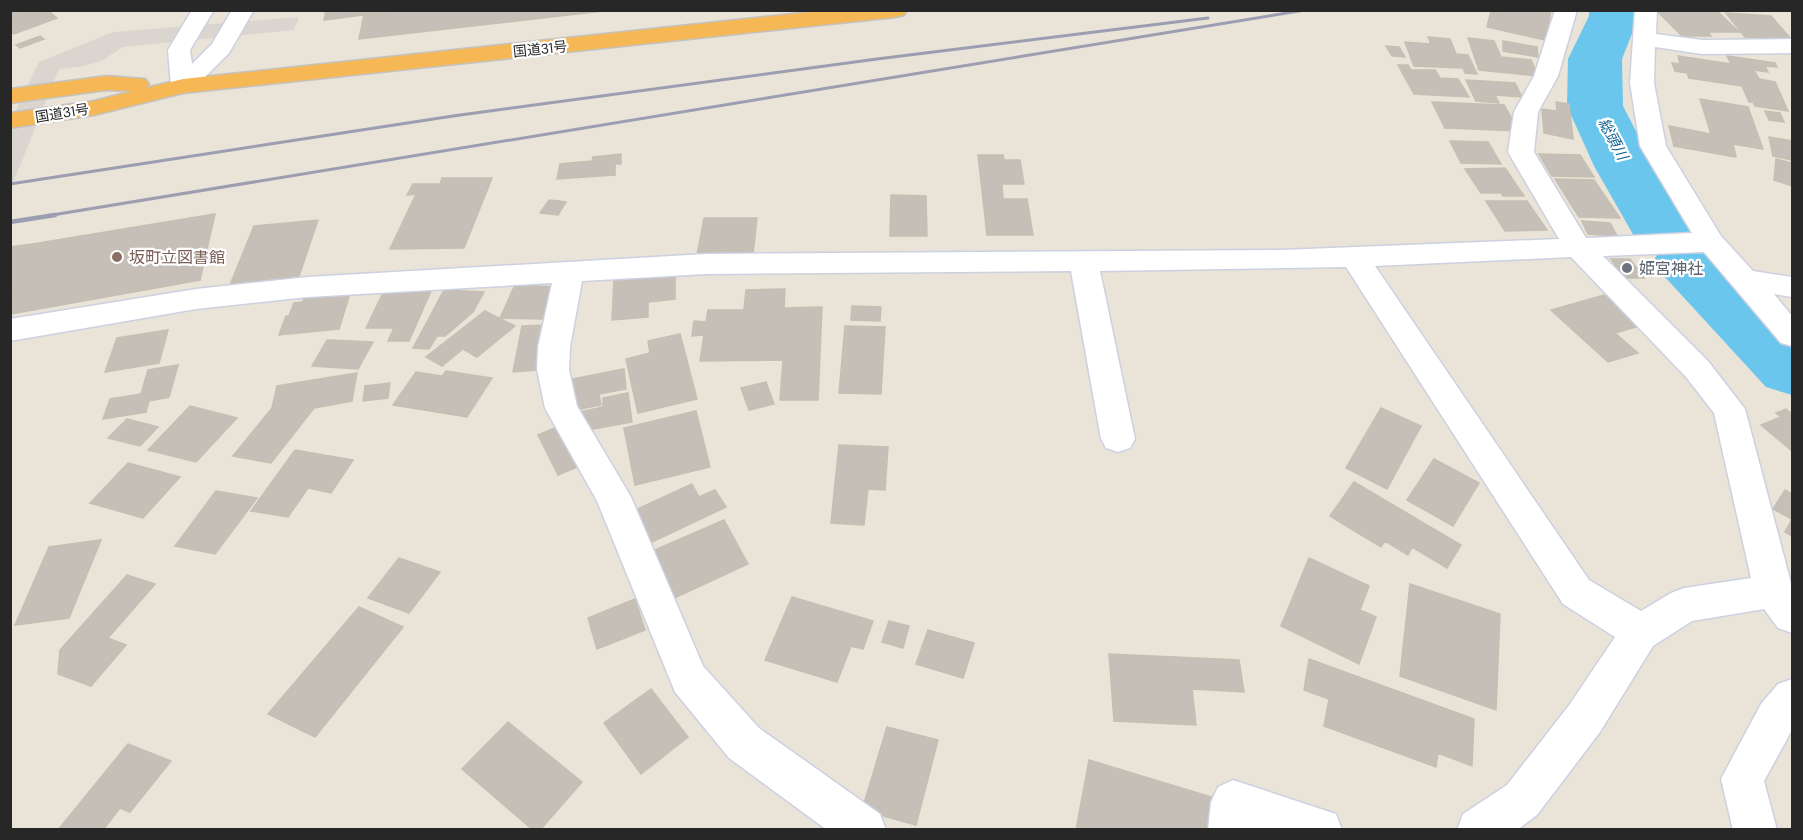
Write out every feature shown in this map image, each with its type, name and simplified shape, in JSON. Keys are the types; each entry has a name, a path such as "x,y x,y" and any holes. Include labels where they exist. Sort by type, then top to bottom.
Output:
{"highway":[{"name":"国道31号","path":"10,121 94,108 183,86 896,10"},
{"name":"国道31号","path":"10,96 106,83 183,86"}],"street":[{"path":"183,86 179,50 203,10"},
{"path":"183,86 221,48 243,10"},
{"path":"1479,830 1522,800 1586,718 1641,632 1684,605 1783,604 1730,409 1697,369 1579,249 1521,152 1526,112 1546,76 1566,10"},
{"path":"1792,46 1702,47 1637,17 1642,83 1653,146 1711,242 1792,335"},
{"path":"10,330 196,300 308,287 706,264 1354,257 1711,242"},
{"path":"1354,257 1576,592 1641,632"},
{"path":"1084,261 1118,439"},
{"path":"569,272 554,346 553,370 561,408 613,497 689,679 744,742 864,830"},
{"path":"1743,280 1792,287"},
{"path":"1755,830 1742,779 1776,718 1792,698"},
{"path":"1230,830 1233,802 1320,830"}],"shaded area":[{"path":"299,17 294,30 123,47 103,60 85,66 59,69 11,188 11,120 39,62 113,32"}],"building":[{"path":"10,10 43,10 10,23"},
{"path":"47,10 57,18 14,34 10,32 10,23"},
{"path":"326,10 401,10 324,20"},
{"path":"401,10 612,10 359,39 364,15"},
{"path":"1504,10 1551,10 1545,40 1487,27 1491,11 1503,13"},
{"path":"1656,10 1716,10 1739,32 1708,32 1711,36 1682,36"},
{"path":"1726,13 1771,16 1791,39 1745,37"},
{"path":"40,36 44,39 20,48 16,45"},
{"path":"1428,37 1450,39 1456,54 1468,55 1477,74 1465,73 1463,68 1414,66 1405,42 1431,44"},
{"path":"1468,38 1494,41 1501,57 1531,60 1538,76 1479,70"},
{"path":"1503,41 1537,47 1538,57 1503,51"},
{"path":"1386,46 1399,47 1405,57 1392,56"},
{"path":"1678,56 1731,64 1727,56 1775,63 1777,67 1765,66 1768,72 1754,70 1759,79 1775,82 1788,111 1755,106 1753,102 1749,102 1742,86 1689,78 1687,73 1675,71 1672,63 1680,64"},
{"path":"1398,65 1408,65 1411,70 1435,70 1440,78 1458,79 1469,97 1414,94"},
{"path":"1466,80 1515,83 1522,97 1495,95 1499,103 1476,101"},
{"path":"1700,99 1748,107 1763,149 1733,144 1736,157 1674,146 1669,126 1711,134"},
{"path":"1432,102 1504,105 1519,131 1445,128"},
{"path":"1556,102 1569,104 1573,139 1544,133 1542,109 1557,111"},
{"path":"1765,111 1780,113 1784,122 1769,120"},
{"path":"1769,137 1792,141 1792,160 1773,156"},
{"path":"1450,141 1488,142 1501,164 1461,163"},
{"path":"621,154 621,164 615,164 615,175 557,179 560,164 592,161 593,157"},
{"path":"1539,154 1580,155 1594,177 1552,176"},
{"path":"978,155 1003,155 1004,160 1020,160 1024,184 1002,184 1003,199 1027,199 1033,235 987,235"},
{"path":"1776,159 1792,163 1792,186 1774,180"},
{"path":"1505,168 1524,196 1481,193 1465,169"},
{"path":"442,178 492,178 464,248 390,249 416,194 407,195 413,184 440,184"},
{"path":"1555,179 1594,180 1620,218 1579,217"},
{"path":"891,195 926,196 927,236 890,236"},
{"path":"549,200 566,202 558,215 540,213"},
{"path":"1486,201 1527,201 1547,230 1505,231"},
{"name":"坂町立図書館","path":"215,214 200,280 10,314 10,303 33,244"},
{"path":"704,218 757,218 753,254 697,255"},
{"path":"318,220 298,279 230,285 254,226"},
{"path":"1582,221 1610,223 1617,236 1588,234"},
{"path":"33,244 24,270 10,303 10,247"},
{"path":"1611,259 1630,259 1644,278 1624,278"},
{"path":"675,273 675,299 648,302 648,317 612,320 614,279"},
{"path":"515,285 555,287 543,319 500,318"},
{"path":"785,289 784,308 822,307 818,400 780,400 783,360 700,361 704,335 692,336 694,321 706,322 708,310 744,310 746,290"},
{"path":"351,290 339,329 279,335 294,303 303,302 305,294"},
{"path":"444,290 484,292 473,312 445,336 437,336 429,349 413,348"},
{"path":"384,291 431,291 409,341 388,341 394,328 366,328"},
{"path":"1604,295 1640,326 1615,333 1638,353 1608,362 1551,310"},
{"path":"852,306 881,307 880,321 851,320"},
{"path":"485,311 515,326 477,357 463,349 442,366 426,357"},
{"path":"546,325 537,370 513,372 522,326"},
{"path":"845,326 885,327 881,394 839,393"},
{"path":"168,330 159,363 105,372 117,338"},
{"path":"680,334 697,399 638,413 626,359 650,353 648,341"},
{"path":"327,340 373,342 358,369 312,366"},
{"path":"178,365 169,397 149,401 146,412 103,419 110,399 141,394 148,370"},
{"path":"624,369 626,389 599,394 601,405 570,411 567,380"},
{"path":"446,371 492,378 467,417 393,405 416,372 442,376"},
{"path":"357,373 352,401 314,408 271,463 233,456 272,408 277,386"},
{"path":"766,382 774,404 749,410 741,388"},
{"path":"390,383 388,398 363,401 365,386"},
{"path":"628,393 632,422 582,431 580,412 603,407 603,398"},
{"path":"190,406 237,418 196,462 148,450"},
{"path":"1381,408 1421,426 1387,489 1346,468"},
{"path":"1786,409 1792,414 1792,451 1761,425 1781,417 1776,413"},
{"path":"696,411 710,467 635,485 624,428"},
{"path":"127,419 158,427 140,446 108,438"},
{"path":"562,425 582,465 558,475 538,435"},
{"path":"839,445 888,447 885,490 868,489 864,525 831,523"},
{"path":"295,450 353,460 331,493 308,488 288,517 251,511"},
{"path":"1434,459 1479,483 1453,526 1407,500"},
{"path":"128,463 180,477 143,518 90,503"},
{"path":"1354,482 1461,545 1447,568 1412,547 1408,555 1385,541 1381,547 1330,516"},
{"path":"692,484 699,497 715,490 726,507 652,542 635,510"},
{"path":"1785,490 1792,494 1792,519 1773,509"},
{"path":"216,491 257,498 215,554 175,546"},
{"path":"1792,519 1792,536 1785,532"},
{"path":"724,520 748,564 670,600 648,553"},
{"path":"101,540 69,618 15,625 49,547"},
{"path":"399,558 440,572 409,613 368,598"},
{"path":"1309,558 1369,586 1360,610 1376,617 1359,664 1281,626"},
{"path":"127,575 155,584 108,638 126,645 91,686 58,674 60,650"},
{"path":"1410,584 1500,614 1496,710 1400,676"},
{"path":"792,597 873,621 863,649 851,646 837,682 765,660"},
{"path":"635,599 645,630 597,649 588,618"},
{"path":"359,607 403,627 315,737 268,714"},
{"path":"889,621 909,626 903,648 882,642"},
{"path":"928,630 974,643 963,678 916,664"},
{"path":"1109,654 1239,660 1244,692 1192,689 1196,725 1114,721"},
{"path":"1309,659 1474,719 1472,766 1438,753 1436,767 1324,726 1329,699 1304,690"},
{"path":"651,689 688,737 641,774 604,723"},
{"path":"508,722 582,782 540,830 533,830 462,769"},
{"path":"887,727 938,740 916,825 862,810"},
{"path":"128,744 171,761 130,812 120,808 103,830 58,830"},
{"path":"1089,760 1218,799 1215,830 1076,830"}],"waterway":[{"name":"総頭川","path":"1614,10 1614,16 1595,59 1595,106 1624,166 1661,228"},
{"name":"総頭川","path":"1687,260 1792,368"}],"railway":[{"path":"46,216 1305,10"},
{"path":"10,184 453,116 877,59 1208,18"},
{"path":"10,222 55,215"}],"place":[{"name":"坂町立図書館","path":"117,257"},
{"name":"姫宮神社","path":"1627,268"}]}
